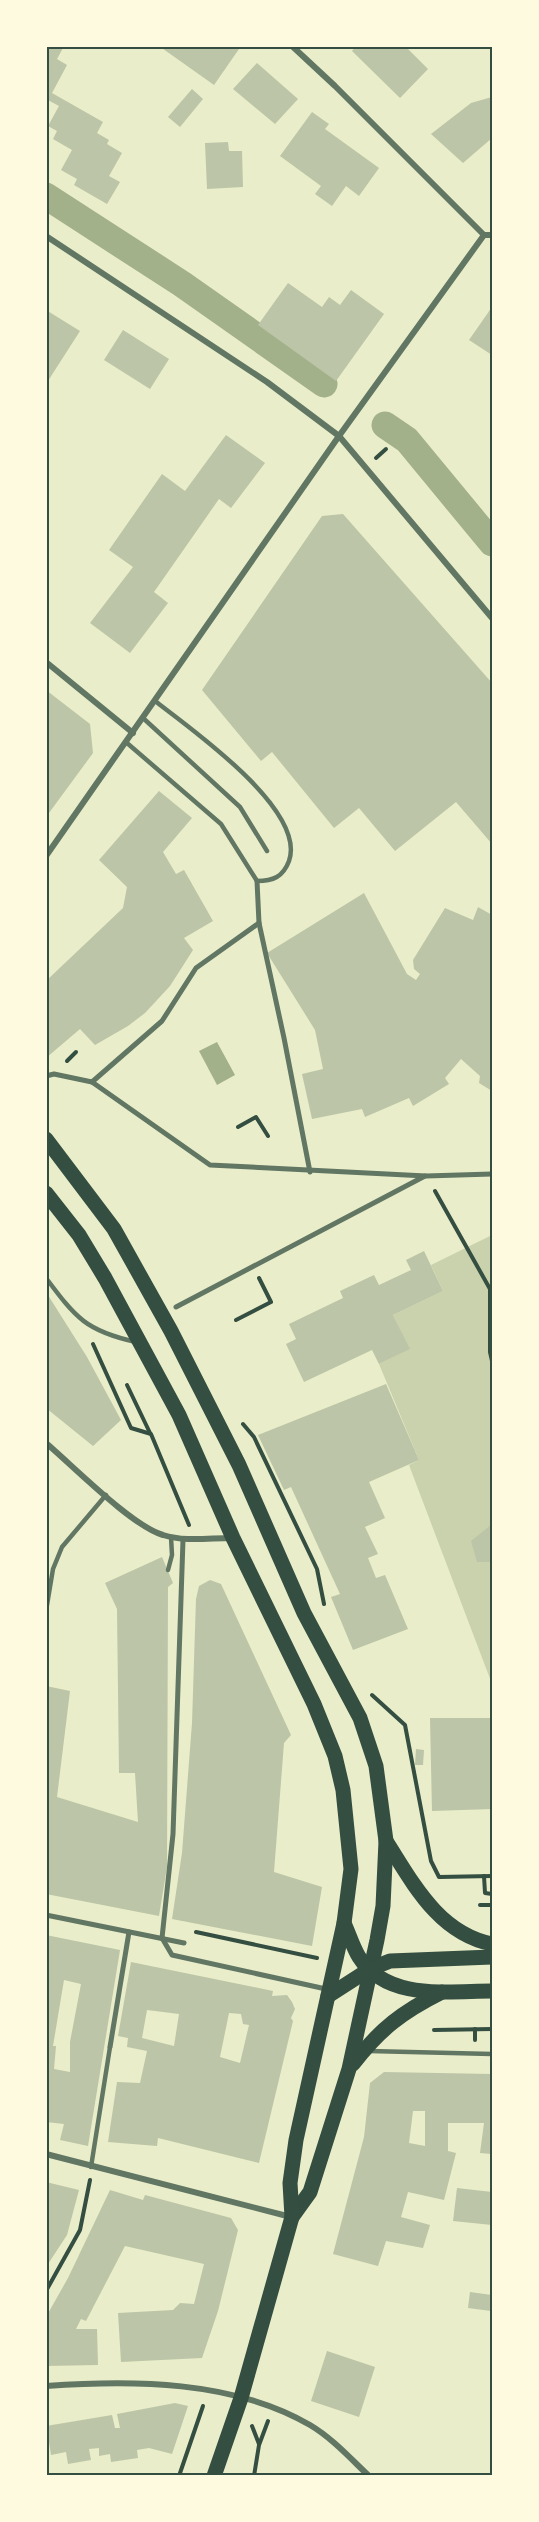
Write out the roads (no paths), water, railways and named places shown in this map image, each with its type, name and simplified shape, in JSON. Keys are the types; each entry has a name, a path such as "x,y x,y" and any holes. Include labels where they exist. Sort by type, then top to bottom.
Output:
{"main road":[{"path":"46,1139 107,1219 142,1275 234,1456 291,1588 347,1692 371,1745 376,1766 386,1841 383,1906 349,2069 310,2192 292,2217"},
{"path":"46,1192 84,1244 179,1415 233,1538 290,1653 335,1756 343,1790 351,1869 344,1923 296,2140 290,2183 292,2217 241,2398 214,2475"},
{"path":"386,1841 429,1906 465,1934 492,1944"},
{"path":"344,1923 360,1958 387,1984 445,1991 492,1991"},
{"path":"329,1993 370,1969 390,1961 492,1957"},
{"path":"349,2069 396,2017 445,1991"}],"street":[{"path":"292,46 335,86 484,236"},
{"path":"46,856 339,436 484,236 492,235"},
{"path":"46,236 267,382 339,436 492,618"},
{"path":"46,662 133,733"},
{"path":"257,881 259,923 310,1172"},
{"path":"92,1082 162,1022 196,968 259,923"},
{"path":"46,1076 54,1074 92,1082 210,1165 310,1172 426,1176 492,1174"},
{"path":"176,1307 426,1176"},
{"path":"46,1443 106,1495 160,1535 183,1540 233,1538"},
{"path":"183,1540 173,1834 162,1938 172,1955 329,1993"},
{"path":"46,1915 184,1942"},
{"path":"110,2046 129,1932"},
{"path":"46,2154 91,2168 292,2217"},
{"path":"46,2386 92,2383 165,2386 241,2398 299,2419 323,2434 369,2475"}],"lane":[{"path":"127,743 221,824 257,881 271,881 285,871 292,851 289,834 277,814 254,785 214,747 154,701"},
{"path":"143,718 240,807 267,851"},
{"path":"46,1278 84,1324 106,1336 140,1343"},
{"path":"46,1611 53,1569 62,1547 106,1495"},
{"path":"168,1570 172,1555 171,1537"},
{"path":"91,2168 110,2046"},
{"path":"363,2051 492,2054"}],"waterway":[{"path":"46,196 182,284 324,384"},
{"path":"385,425 407,440 492,543"}]}
